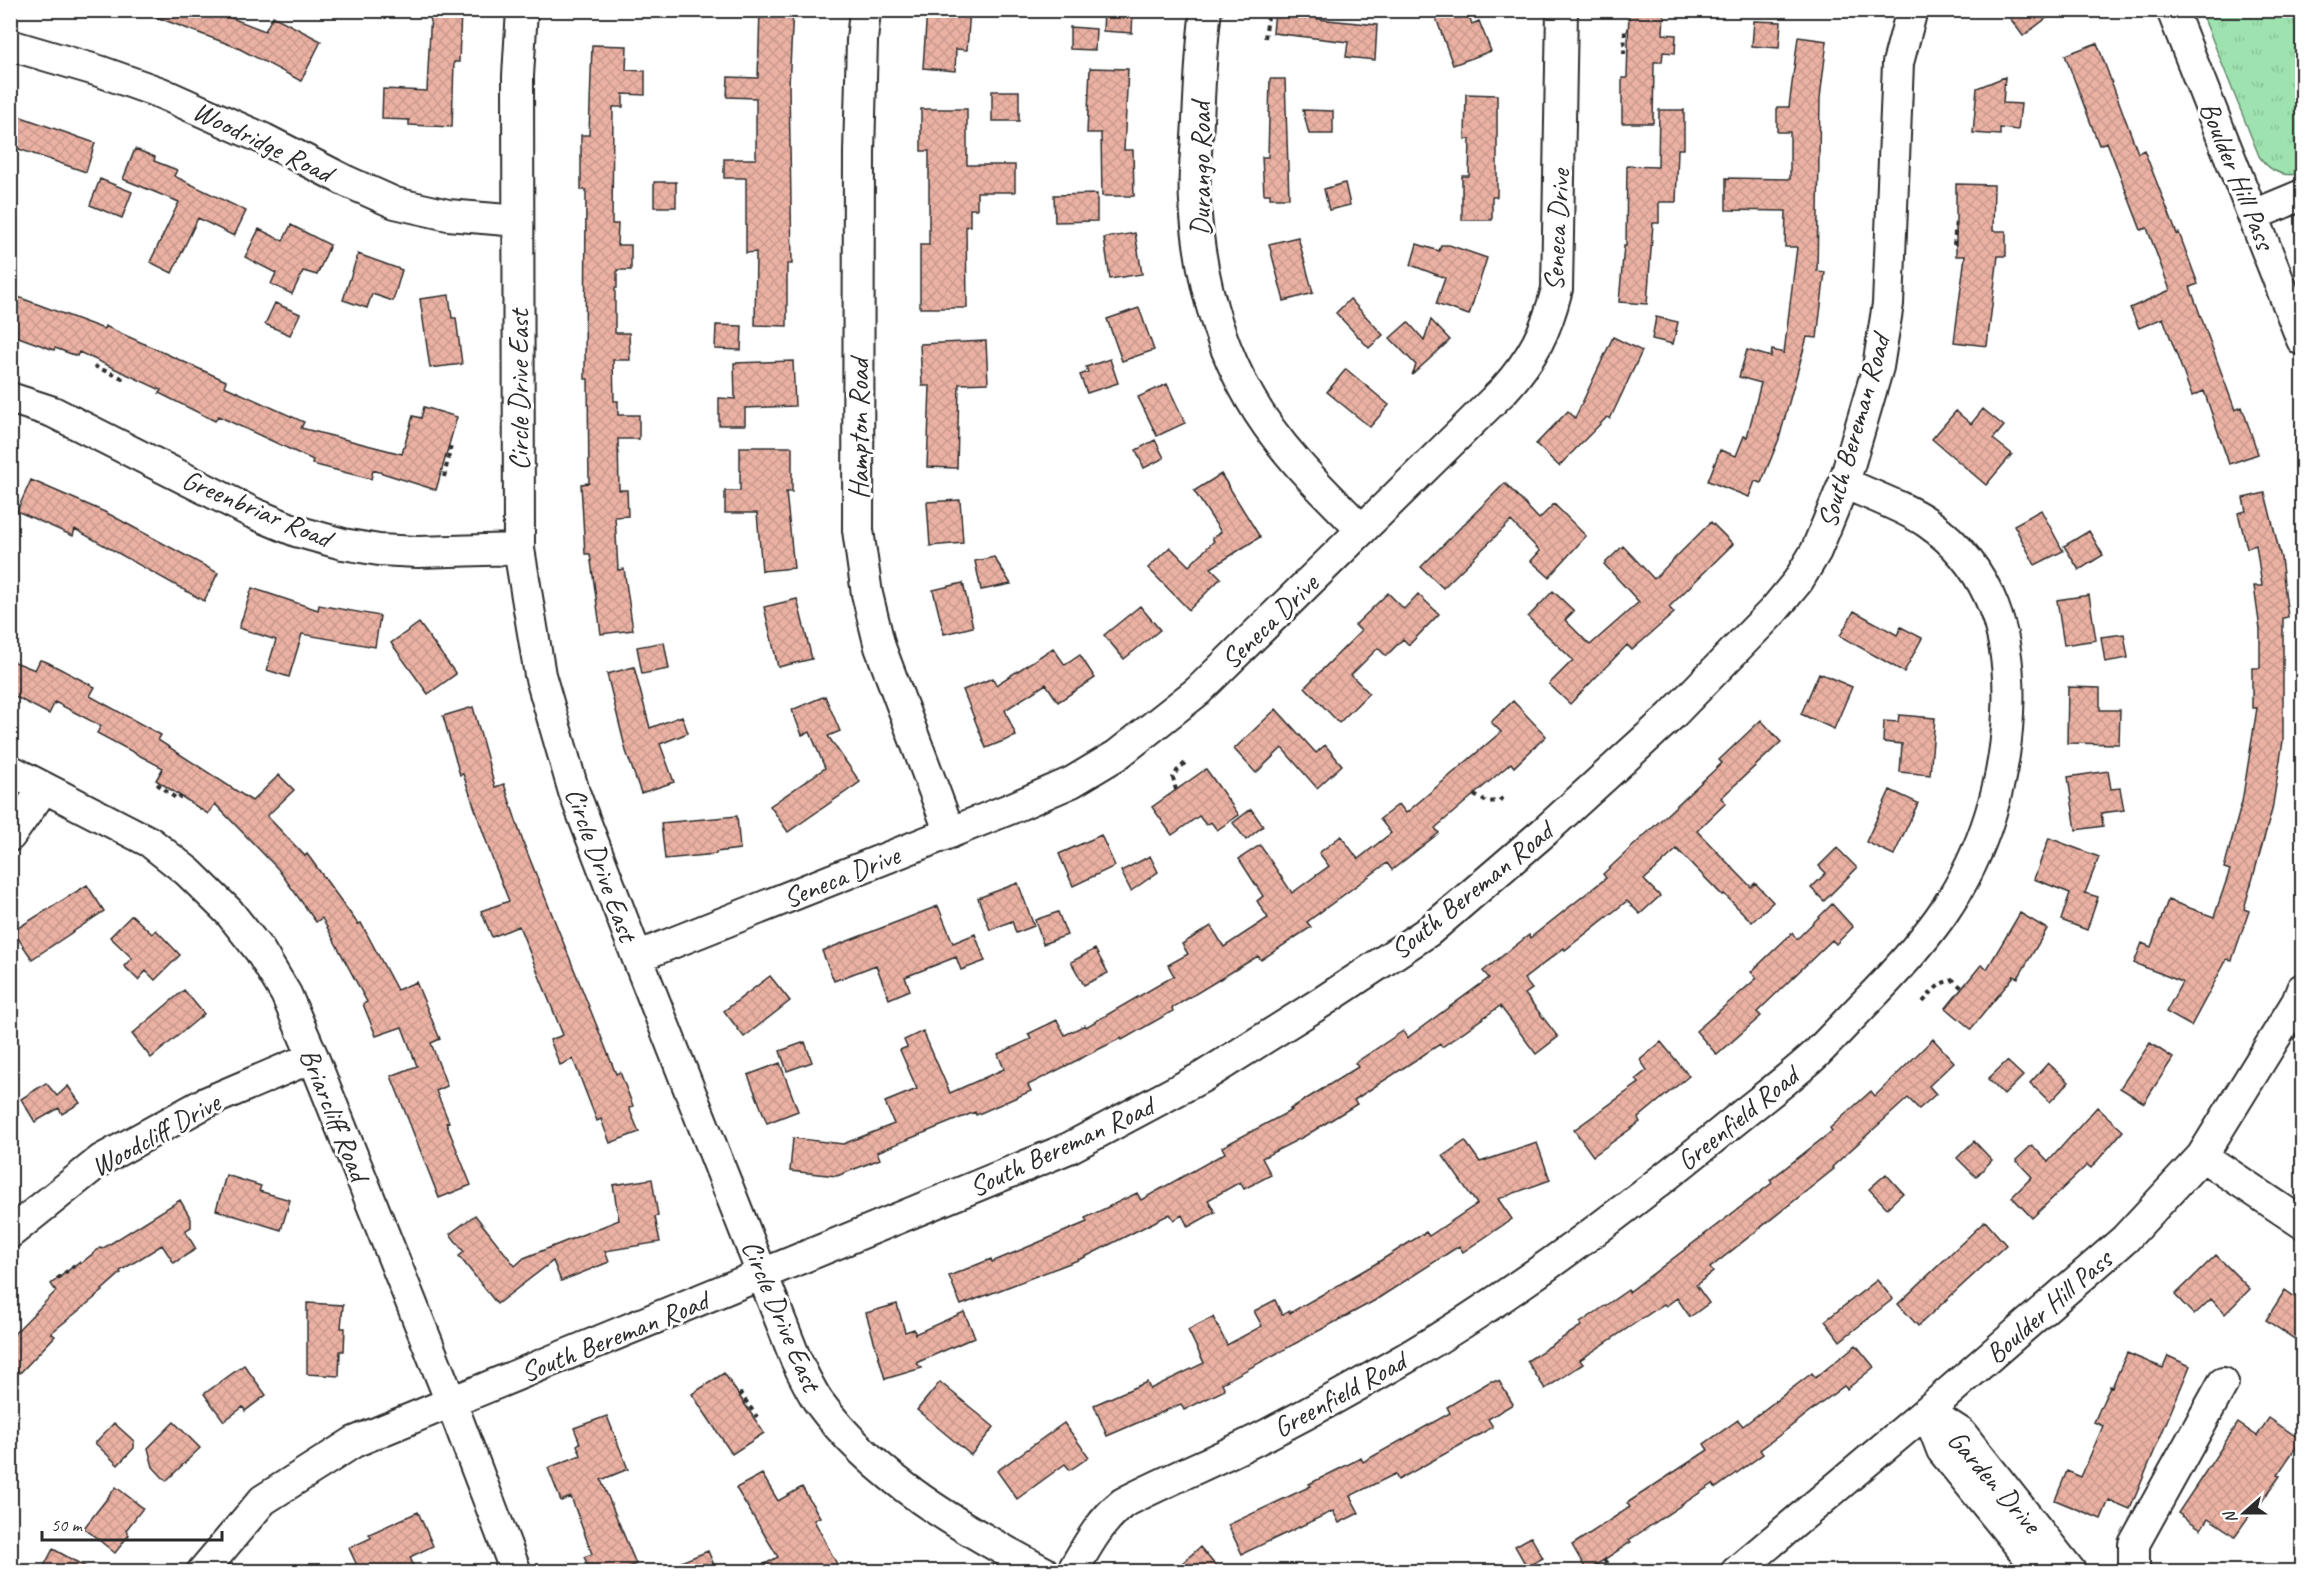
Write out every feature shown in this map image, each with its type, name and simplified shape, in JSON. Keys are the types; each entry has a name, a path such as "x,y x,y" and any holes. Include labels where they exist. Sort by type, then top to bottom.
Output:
{"street":[{"name":"Circle Drive East","path":"522,10 518,76 519,549 540,675 574,792 796,1360 817,1400 874,1462 918,1497 978,1537 1044,1572"},
{"name":"Hampton Road","path":"865,10 858,153 858,530 867,594 880,647 950,832"},
{"name":"Durango Road","path":"1206,10 1201,48 1195,200 1201,251 1215,317 1235,369 1259,413 1287,450 1362,530"},
{"name":"Seneca Drive","path":"637,957 1072,782 1117,755 1198,691 1503,391 1527,363 1543,336 1557,289 1562,10"},
{"name":"South Bereman Road","path":"202,1572 263,1500 354,1442 1070,1148 1204,1076 1429,931 1544,832 1671,716 1774,610 1798,581 1816,551 1844,483 1878,367 1888,304 1898,63 1912,10"},
{"name":"Boulder Hill Pass","path":"2172,10 2302,340"},
{"name":"Woodridge Road","path":"10,45 99,71 161,93 264,139 395,203 448,215 518,221"},
{"path":"2254,215 2302,195"},
{"name":"Greenbriar Road","path":"10,398 53,412 253,513 296,531 344,544 379,550 418,552 519,549"},
{"name":"Greenfield Road","path":"1072,1572 1095,1533 1110,1513 1123,1503 1269,1433 1405,1358 1536,1273 1616,1214 1687,1160 1814,1055 1892,975 1924,939 1946,909 1969,867 1983,834 2004,764 2009,697 2006,648 2001,624 1978,575 1947,539 1926,521 1844,483"},
{"name":"Briarcliff Road","path":"10,770 150,842 188,872 220,904 260,951 286,994 313,1057 451,1402 516,1572"},
{"path":"10,836 44,788"},
{"name":"Boulder Hill Pass","path":"1736,1571 1927,1411 2125,1239 2202,1156 2298,1002 2302,989"},
{"name":"Woodcliff Drive","path":"10,1233 101,1160 205,1103 313,1057"},
{"path":"2202,1156 2302,1223"},
{"path":"2133,1572 2134,1544 2223,1383"},
{"name":"Garden Drive","path":"1927,1411 1942,1450 2041,1572"},
{"name":"Garden Drive","path":"1927,1411 1961,1433 2071,1572"}],"path":[{"path":"1265,38 1268,17 1275,16"},
{"path":"1624,54 1625,29 1628,30"},
{"path":"1954,244 1956,219"},
{"path":"94,366 122,378 124,373"},
{"path":"444,477 451,446 449,445"},
{"path":"1176,790 1173,778 1176,771 1187,761"},
{"path":"157,784 177,799 181,796"},
{"path":"1474,795 1486,802 1499,801 1506,795"},
{"path":"1923,1002 1945,981 1953,980 1962,988"},
{"path":"57,1279 75,1265"},
{"path":"739,1395 741,1394 757,1417"},
{"path":"1604,1560 1613,1570 1622,1571 1636,1564"}],"green space":[{"path":"2201,11 2302,11 2302,173 2283,174 2273,170 2259,156"}],"building":[{"path":"144,10 211,10 265,31 273,16 321,41 301,81 236,47 143,12"},
{"path":"431,10 461,10 459,62 454,62 452,127 409,125 409,120 382,119 383,89 427,91"},
{"path":"760,10 793,10 789,85 792,264 787,264 787,326 755,325 756,252 746,253 746,178 724,178 724,159 756,159 756,98 727,97 728,77 758,78"},
{"path":"927,10 970,10 967,50 956,49 955,71 923,68"},
{"path":"1104,10 1133,10 1132,33 1103,31"},
{"path":"1275,10 1307,10 1307,14 1318,15 1318,19 1377,25 1375,60 1346,57 1348,42 1273,33"},
{"path":"1457,10 1467,10 1472,24 1479,21 1491,51 1453,65 1436,18"},
{"path":"1629,10 1664,10 1663,34 1676,35 1675,53 1663,52 1662,62 1654,62 1653,123 1622,123 1622,78 1627,78"},
{"path":"2004,10 2057,10 2023,36"},
{"path":"1754,21 1781,22 1779,48 1752,46"},
{"path":"1070,27 1096,29 1095,50 1070,49"},
{"path":"1798,37 1827,41 1820,98 1817,271 1825,272 1817,338 1807,337 1779,439 1761,483 1755,481 1749,497 1708,481 1720,450 1736,456 1744,436 1747,437 1761,383 1739,377 1747,350 1771,357 1772,350 1784,353 1797,247 1785,247 1786,211 1726,210 1726,178 1790,179 1790,132 1777,132 1777,107 1789,107"},
{"path":"2097,43 2138,153 2144,150 2177,234 2179,233 2198,284 2190,287 2235,410 2242,407 2258,454 2229,464 2204,391 2192,396 2163,318 2139,328 2130,308 2170,290 2147,228 2141,230 2107,142 2099,145 2065,55"},
{"path":"592,45 627,46 626,70 645,71 645,95 623,94 623,107 613,107 612,224 618,224 617,245 631,245 631,270 617,270 617,288 615,288 615,333 629,333 630,360 613,360 614,401 618,401 618,415 639,415 639,439 618,439 619,490 627,490 628,516 615,517 618,570 624,569 633,630 601,634 590,554 585,554 581,484 589,483 588,379 585,379 586,190 581,190 581,135 589,135"},
{"path":"1090,68 1128,69 1124,150 1133,150 1134,196 1102,196 1101,133 1087,133"},
{"path":"2005,77 2003,103 2021,104 2018,130 2000,128 2000,135 1973,133 1977,88"},
{"path":"1270,79 1285,79 1289,198 1270,198 1270,194 1264,194 1262,157 1268,157"},
{"path":"992,91 1019,91 1019,121 992,121"},
{"path":"1466,94 1497,95 1497,197 1492,197 1492,220 1462,220 1462,176 1469,176 1470,139 1465,139"},
{"path":"921,109 967,109 967,165 1015,165 1015,192 977,192 977,209 970,209 970,226 966,226 967,308 920,308 920,245 929,245 929,151 921,151"},
{"path":"1303,110 1333,111 1333,134 1309,134"},
{"path":"1659,110 1684,110 1684,149 1678,149 1676,202 1659,202 1659,223 1653,223 1647,304 1619,302 1624,246 1626,246 1627,166 1658,167"},
{"path":"10,113 95,143 86,172 10,146"},
{"path":"135,149 155,157 154,161 177,170 174,176 246,211 234,236 198,218 172,273 150,262 179,202 123,179"},
{"path":"100,179 132,192 122,218 90,205"},
{"path":"654,182 676,182 676,207 654,207"},
{"path":"1345,183 1350,205 1329,210 1324,189"},
{"path":"1956,184 1994,185 1993,231 2006,231 2006,256 1998,256 1987,346 1954,342 1965,256 1956,256"},
{"path":"1097,194 1097,221 1055,222 1054,195"},
{"path":"291,225 330,245 317,275 303,271 292,294 271,284 276,273 245,257 259,229 283,241"},
{"path":"1135,233 1142,274 1110,279 1104,238"},
{"path":"1298,237 1313,293 1284,301 1269,244"},
{"path":"1417,244 1439,251 1441,245 1449,245 1487,258 1469,315 1436,304 1445,278 1411,265"},
{"path":"358,254 402,270 393,301 372,294 367,308 343,300"},
{"path":"10,294 104,329 105,326 226,381 224,386 304,422 301,428 402,454 413,416 421,418 424,407 457,417 436,490 373,470 371,479 312,464 313,460 218,416 215,421 159,393 161,390 79,352 77,356 55,348 54,350 10,334"},
{"path":"449,295 452,318 456,318 462,364 430,368 420,299"},
{"path":"1350,299 1383,335 1369,348 1336,313"},
{"path":"275,303 300,314 290,335 265,324"},
{"path":"1139,308 1154,350 1122,361 1107,319"},
{"path":"1656,317 1678,322 1673,344 1652,339"},
{"path":"1431,320 1450,340 1412,375 1416,365 1390,338 1408,322 1424,340"},
{"path":"716,325 742,326 741,350 715,349"},
{"path":"1613,337 1642,351 1610,419 1607,417 1559,466 1536,444 1568,411 1575,418"},
{"path":"986,341 988,383 959,384 957,468 927,467 930,386 922,386 920,344"},
{"path":"1110,359 1118,383 1087,393 1080,375 1088,372 1086,367"},
{"path":"793,361 795,406 745,408 745,425 719,425 719,398 735,399 734,363"},
{"path":"1346,369 1389,405 1370,427 1327,392"},
{"path":"1167,384 1185,423 1157,436 1138,397"},
{"path":"1983,409 2004,426 1993,439 2012,454 1986,485 1932,439 1956,411 1971,424"},
{"path":"1155,440 1164,458 1144,468 1136,450"},
{"path":"740,447 792,447 792,492 786,492 794,568 762,571 757,513 725,513 725,491 740,491"},
{"path":"1221,474 1260,537 1211,568 1221,578 1189,610 1148,568 1170,547 1189,566 1214,541 1212,538 1221,532 1194,491"},
{"path":"31,480 107,513 218,573 204,601 75,529 73,536 17,511"},
{"path":"1505,483 1539,519 1554,504 1586,536 1549,577 1531,561 1540,551 1511,521 1443,588 1421,567"},
{"path":"2265,493 2281,558 2288,617 2283,618 2283,741 2272,810 2244,909 2249,911 2232,960 2227,959 2191,1026 2166,1012 2182,982 2134,963 2142,943 2151,947 2168,900 2214,917 2230,870 2224,868 2242,802 2257,708 2252,708 2252,668 2260,668 2260,629 2254,586 2262,586 2256,545 2247,548 2238,513 2246,511 2243,498"},
{"path":"960,500 963,543 930,546 927,502"},
{"path":"2041,510 2063,551 2035,565 2014,525"},
{"path":"1711,522 1733,544 1669,607 1674,613 1632,650 1627,645 1570,704 1549,684 1573,660 1528,617 1553,591 1574,611 1565,620 1590,645 1639,602 1604,564 1623,546 1654,579"},
{"path":"2089,531 2103,555 2079,570 2064,546"},
{"path":"994,557 1011,584 981,590 975,561"},
{"path":"963,583 973,627 944,634 933,590"},
{"path":"252,588 318,610 319,605 380,616 375,647 302,634 289,677 267,670 276,640 239,628"},
{"path":"1388,593 1404,609 1418,594 1439,614 1409,645 1403,639 1386,656 1378,648 1351,675 1369,693 1339,723 1305,687 1361,631 1355,625"},
{"path":"2089,595 2096,640 2064,645 2057,600"},
{"path":"797,599 812,659 778,667 764,607"},
{"path":"1140,606 1160,630 1124,659 1104,635"},
{"path":"1854,611 1897,635 1901,627 1922,638 1904,672 1840,636"},
{"path":"419,623 456,674 428,694 391,643"},
{"path":"2124,634 2128,658 2105,662 2101,637"},
{"path":"664,642 669,669 642,674 637,647"},
{"path":"1053,648 1065,665 1080,655 1095,678 1058,702 1046,684 1005,710 1016,736 986,748 963,690 993,678 996,685"},
{"path":"10,660 35,670 40,660 47,662 95,687 90,696 161,735 158,740 252,801 279,775 294,790 267,816 305,856 307,854 358,924 361,923 397,990 416,982 440,1039 431,1043 447,1086 436,1091 471,1185 439,1198 391,1076 417,1066 402,1027 376,1036 363,1004 367,1002 322,918 316,922 278,869 215,804 208,814 156,780 163,768 97,733 101,726 55,702 49,714 10,694"},
{"path":"634,667 650,728 682,716 688,733 660,744 674,782 641,793 626,751 607,674"},
{"path":"1819,673 1852,687 1834,729 1801,714"},
{"path":"2068,687 2100,688 2100,710 2120,710 2119,744 2067,743"},
{"path":"825,696 840,731 828,736 860,782 788,832 770,806 825,768 810,732 802,735 792,710"},
{"path":"1513,701 1546,736 1514,767 1511,763 1435,828 1439,833 1392,870 1387,863 1307,922 1311,927 1261,960 1258,956 1172,1008 1173,1011 1122,1040 1121,1038 1028,1085 1031,1091 976,1115 975,1112 877,1152 880,1159 837,1176 790,1171 793,1138 843,1144 894,1124 885,1102 917,1089 900,1050 907,1047 904,1040 923,1031 950,1093 1004,1069 998,1054 1031,1039 1028,1034 1057,1020 1065,1035 1085,1025 1086,1027 1174,976 1168,965 1188,954 1182,944 1211,926 1224,947 1268,918 1257,901 1263,896 1239,859 1260,845 1292,893 1329,866 1319,853 1341,836 1358,859 1391,833 1380,819 1399,804 1406,813 1501,732 1491,722"},
{"path":"473,707 495,787 504,784 523,842 616,1074 620,1072 633,1106 629,1108 639,1132 610,1143 601,1119 597,1121 573,1059 560,1065 550,1040 563,1035 519,926 492,937 481,911 509,901 463,774 460,775 443,716"},
{"path":"1276,709 1316,753 1325,745 1342,765 1317,788 1282,748 1256,773 1234,749"},
{"path":"1899,715 1935,718 1930,775 1900,772 1902,744 1883,742 1884,721 1898,722"},
{"path":"1761,720 1781,742 1721,798 1726,803 1697,831 1751,887 1755,883 1773,902 1752,922 1677,849 1644,880 1660,896 1640,914 1627,901 1524,979 1532,989 1525,994 1558,1037 1536,1054 1500,1006 1442,1047 1440,1044 1354,1100 1357,1104 1305,1136 1262,1158 1271,1175 1244,1189 1240,1182 1208,1200 1215,1212 1188,1227 1182,1215 1174,1220 1170,1214 1083,1258 961,1305 949,1276 991,1259 992,1262 1087,1222 1085,1218 1137,1193 1141,1200 1225,1153 1222,1147 1292,1110 1290,1109 1358,1067 1355,1063 1403,1031 1407,1038 1489,978 1483,971 1529,935 1530,938 1606,878 1603,874 1722,763 1719,760"},
{"path":"1206,769 1239,815 1217,830 1211,822 1206,825 1199,816 1172,835 1152,807"},
{"path":"2108,771 2111,789 2120,788 2124,810 2101,813 2103,826 2076,830 2068,777"},
{"path":"1890,790 1918,803 1894,855 1866,842"},
{"path":"1251,809 1263,826 1246,840 1233,823"},
{"path":"737,816 740,849 665,859 661,823"},
{"path":"1101,835 1115,866 1073,886 1059,854"},
{"path":"2049,838 2099,857 2085,893 2098,897 2087,930 2061,920 2070,893 2034,879"},
{"path":"1837,848 1857,868 1824,901 1811,888 1826,873 1819,866"},
{"path":"1150,856 1158,872 1131,891 1121,871"},
{"path":"1018,883 1034,926 1016,933 1012,921 990,930 978,898"},
{"path":"87,885 104,911 32,959 13,931"},
{"path":"1832,904 1853,927 1836,944 1832,940 1757,1012 1761,1016 1717,1055 1696,1031 1757,978 1751,972 1792,933 1797,939"},
{"path":"938,906 953,943 975,934 985,961 961,970 956,957 905,977 910,990 889,999 876,965 834,981 822,951"},
{"path":"1058,912 1067,935 1043,944 1035,920"},
{"path":"2020,913 2047,929 2018,978 2014,976 1971,1029 1946,1008 1981,965 1987,969"},
{"path":"132,915 152,934 156,930 180,955 155,980 146,971 138,980 124,966 132,958 110,937"},
{"path":"1095,949 1108,973 1084,985 1071,962"},
{"path":"770,976 790,1001 744,1037 724,1011"},
{"path":"184,990 204,1014 151,1058 132,1034"},
{"path":"1933,1039 1954,1062 1929,1086 1936,1094 1919,1109 1908,1098 1832,1167 1834,1169 1710,1268 1713,1272 1696,1285 1709,1303 1690,1317 1677,1298 1666,1306 1664,1304 1580,1360 1583,1364 1545,1389 1527,1361 1581,1326 1580,1323 1628,1290 1629,1292 1772,1183 1770,1180 1832,1131 1830,1128 1871,1091 1875,1096"},
{"path":"805,1042 812,1062 787,1071 780,1051"},
{"path":"1661,1042 1689,1076 1638,1118 1640,1122 1593,1156 1574,1130 1639,1083 1636,1079 1647,1070 1640,1060"},
{"path":"2150,1043 2173,1058 2144,1103 2120,1088"},
{"path":"2007,1061 2023,1076 2004,1095 1988,1079"},
{"path":"780,1063 798,1111 767,1123 748,1075"},
{"path":"2048,1063 2069,1082 2050,1102 2030,1083"},
{"path":"46,1083 57,1096 68,1086 80,1103 62,1114 59,1108 35,1122 21,1099"},
{"path":"2097,1107 2123,1131 2091,1168 2087,1165 2032,1218 2012,1197 2032,1177 2016,1160 2032,1145 2048,1162"},
{"path":"1465,1141 1480,1162 1537,1143 1550,1180 1498,1199 1512,1219 1463,1252 1459,1246 1374,1301 1222,1383 1225,1390 1184,1410 1181,1404 1107,1436 1094,1405 1147,1382 1150,1389 1204,1363 1188,1330 1213,1317 1227,1345 1262,1326 1254,1311 1275,1300 1282,1315 1289,1311 1290,1313 1426,1232 1429,1236 1477,1204 1443,1156"},
{"path":"1974,1141 1992,1160 1976,1177 1957,1158"},
{"path":"1886,1174 1903,1193 1887,1208 1869,1189"},
{"path":"226,1175 261,1186 259,1191 290,1200 281,1230 216,1210"},
{"path":"652,1179 658,1216 655,1217 660,1242 605,1251 609,1262 561,1281 553,1261 497,1304 459,1256 464,1252 450,1234 475,1215 515,1266 524,1258 619,1220 613,1185"},
{"path":"180,1200 191,1219 191,1227 185,1231 196,1249 174,1263 162,1245 120,1271 121,1273 103,1291 51,1333 55,1336 20,1373 10,1364 10,1338 56,1291 51,1284 100,1248 102,1249"},
{"path":"1985,1221 2006,1245 1918,1326 1898,1304"},
{"path":"2216,1255 2250,1289 2225,1314 2211,1299 2194,1315 2175,1295"},
{"path":"1877,1280 1893,1299 1840,1341 1825,1321"},
{"path":"2285,1290 2302,1302 2302,1344 2266,1320"},
{"path":"307,1303 343,1305 341,1328 345,1328 344,1351 340,1351 339,1376 307,1374"},
{"path":"897,1304 905,1332 914,1329 915,1334 964,1312 975,1337 916,1363 922,1368 885,1379 866,1313"},
{"path":"1856,1345 1874,1367 1847,1389 1844,1386 1760,1450 1763,1454 1716,1488 1713,1484 1587,1571 1572,1545 1630,1507 1627,1503 1708,1450 1704,1444 1738,1420 1743,1426 1812,1373 1815,1378"},
{"path":"2127,1353 2163,1368 2168,1356 2190,1366 2130,1509 2109,1500 2101,1519 2055,1500 2067,1471 2081,1477 2103,1426 2094,1422"},
{"path":"244,1365 266,1395 245,1411 243,1407 224,1421 204,1394"},
{"path":"724,1373 764,1433 732,1454 692,1394"},
{"path":"1491,1381 1499,1381 1513,1404 1488,1419 1493,1427 1398,1480 1395,1474 1350,1496 1359,1513 1339,1523 1333,1511 1242,1554 1228,1525 1311,1486 1309,1484 1361,1458 1363,1462 1450,1413 1447,1407"},
{"path":"940,1382 994,1427 971,1455 917,1410"},
{"path":"607,1416 628,1469 601,1480 636,1564 619,1572 591,1572 584,1557 592,1554 571,1497 561,1501 548,1468 581,1455 577,1445 580,1443 574,1428"},
{"path":"2269,1418 2301,1440 2277,1475 2280,1476 2235,1536 2208,1518 2201,1529 2178,1513 2238,1423 2257,1436"},
{"path":"174,1422 200,1448 166,1481 153,1467 148,1448"},
{"path":"114,1423 134,1441 134,1448 118,1465 95,1443"},
{"path":"1064,1423 1089,1457 1070,1470 1065,1464 1017,1499 997,1471"},
{"path":"762,1474 778,1501 802,1487 820,1517 814,1520 841,1572 750,1572 778,1557 736,1488"},
{"path":"116,1487 143,1508 126,1530 129,1535 115,1553 84,1528"},
{"path":"418,1512 433,1546 410,1557 414,1567 404,1572 360,1572 349,1548 371,1538 369,1534"},
{"path":"1531,1537 1543,1558 1527,1567 1515,1546"},
{"path":"1200,1547 1221,1572 1172,1572"},
{"path":"53,1549 95,1572 41,1572"},
{"path":"708,1551 717,1572 659,1572 659,1571"}]}
